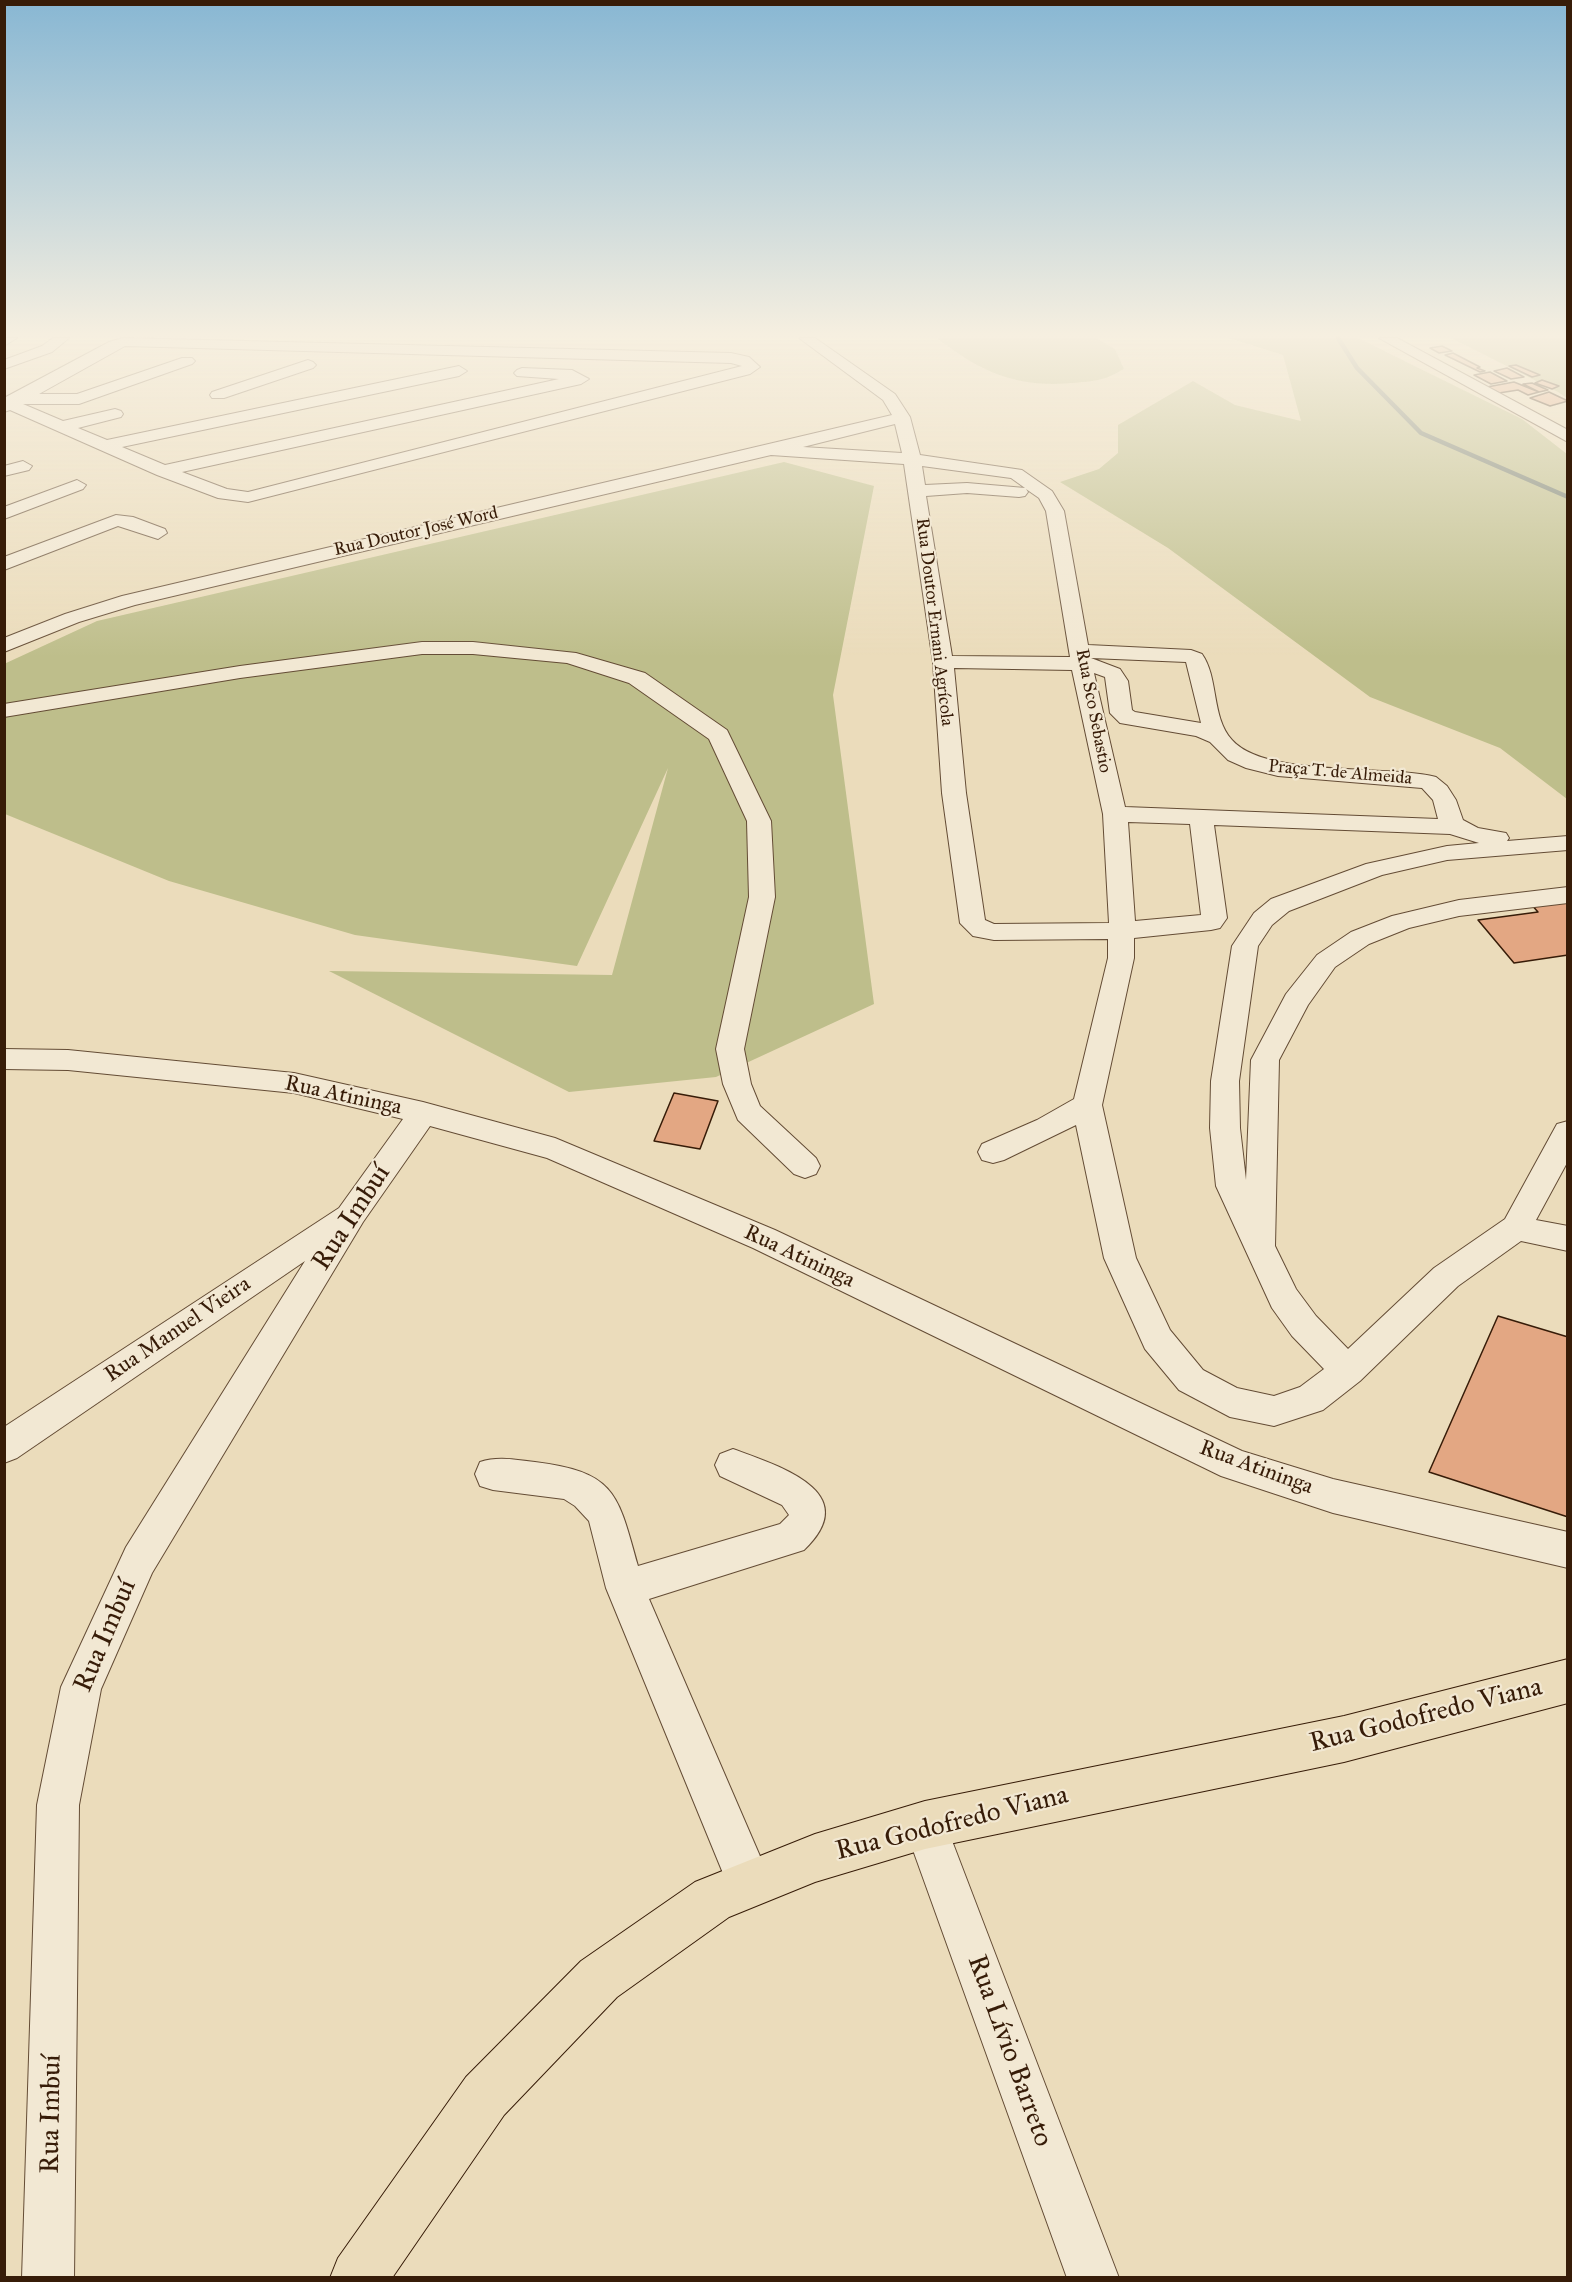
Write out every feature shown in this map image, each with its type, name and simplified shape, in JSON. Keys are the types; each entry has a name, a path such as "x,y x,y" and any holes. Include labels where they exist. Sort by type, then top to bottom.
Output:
{"main road":[{"name":"Rua Godofredo Viana","path":"358,2277 485,2096 591,1987 712,1899 815,1858 925,1825 1344,1739 1568,1681"}],"street":[{"path":"100,444 224,494 248,497 459,444"},
{"path":"103,446 110,444"},
{"path":"163,471 282,444"},
{"name":"Rua Doutor José Word","path":"4,646 72,618 129,600 793,444"},
{"name":"Rua Doutor Ernani Agrícola","path":"909,444 943,662 954,793 973,922 982,930 993,932 1121,932 1205,924 1214,918 1200,818"},
{"path":"771,450 912,459 1016,474 1046,495"},
{"path":"4,471 23,466"},
{"path":"4,514 77,485"},
{"path":"916,491 977,488 1046,495"},
{"name":"Rua Sco Sebastio","path":"1046,495 1055,511 1081,657 1115,814 1122,897 1121,958 1087,1105"},
{"path":"4,564 116,519 127,520 159,533"},
{"path":"4,711 240,672 422,648 473,648 568,657 637,678 719,735 759,820 762,897 730,1049 737,1084 748,1112 806,1166"},
{"name":"Praça T. de Almeida","path":"1081,657 1191,656 1197,665 1215,735 1237,758 1255,765 1428,782 1440,793 1453,827"},
{"path":"943,662 1081,657 1113,672 1117,678 1121,713 1128,718 1202,730 1215,735"},
{"path":"1115,814 1453,827 1468,835 1482,837 1568,843"},
{"path":"1348,1371 1304,1326 1284,1298 1231,1186 1225,1128 1225,1081 1245,946 1263,919 1280,905 1375,869 1447,853 1568,843"},
{"path":"1258,1246 1265,1060 1296,1001 1326,962 1360,938 1401,921 1459,908 1568,895"},
{"name":"Rua Atininga","path":"4,1059 68,1060 294,1083 423,1113 555,1149 753,1234 1234,1465 1333,1496 1568,1550"},
{"path":"993,1152 1048,1128 1087,1105 1120,1258 1156,1339 1191,1380 1230,1402 1274,1411 1311,1400 1348,1371 1446,1277 1516,1228 1568,1132"},
{"name":"Rua Imbuí","path":"48,2277 58,1805 81,1687 139,1560 352,1213 423,1113"},
{"name":"Rua Manuel Vieira","path":"4,1447 352,1213"},
{"path":"1516,1228 1568,1239"},
{"path":"625,1588 791,1538 807,1523 808,1511 795,1494 733,1465"},
{"path":"493,1474 571,1483 588,1494 605,1513 625,1588 750,1884"},
{"name":"Rua Lívio Barreto","path":"925,1825 1093,2277"}],"green space":[{"path":"1118,444 1555,444 1567,454 1567,799 1500,748 1370,697 1168,548 1060,482 1099,469 1118,453"},
{"path":"784,462 874,486 833,695 874,1004 716,1077 569,1092 329,971 612,975 668,768 577,966 355,935 169,881 5,814 4,664 97,621"}],"building":[{"path":"1568,898 1568,955 1514,963 1478,920 1538,912 1530,903"},
{"path":"674,1093 718,1101 700,1149 654,1141"},
{"path":"1498,1316 1568,1337 1568,1517 1429,1472"}],"waterway":[{"path":"1447,444 1568,497"}]}
